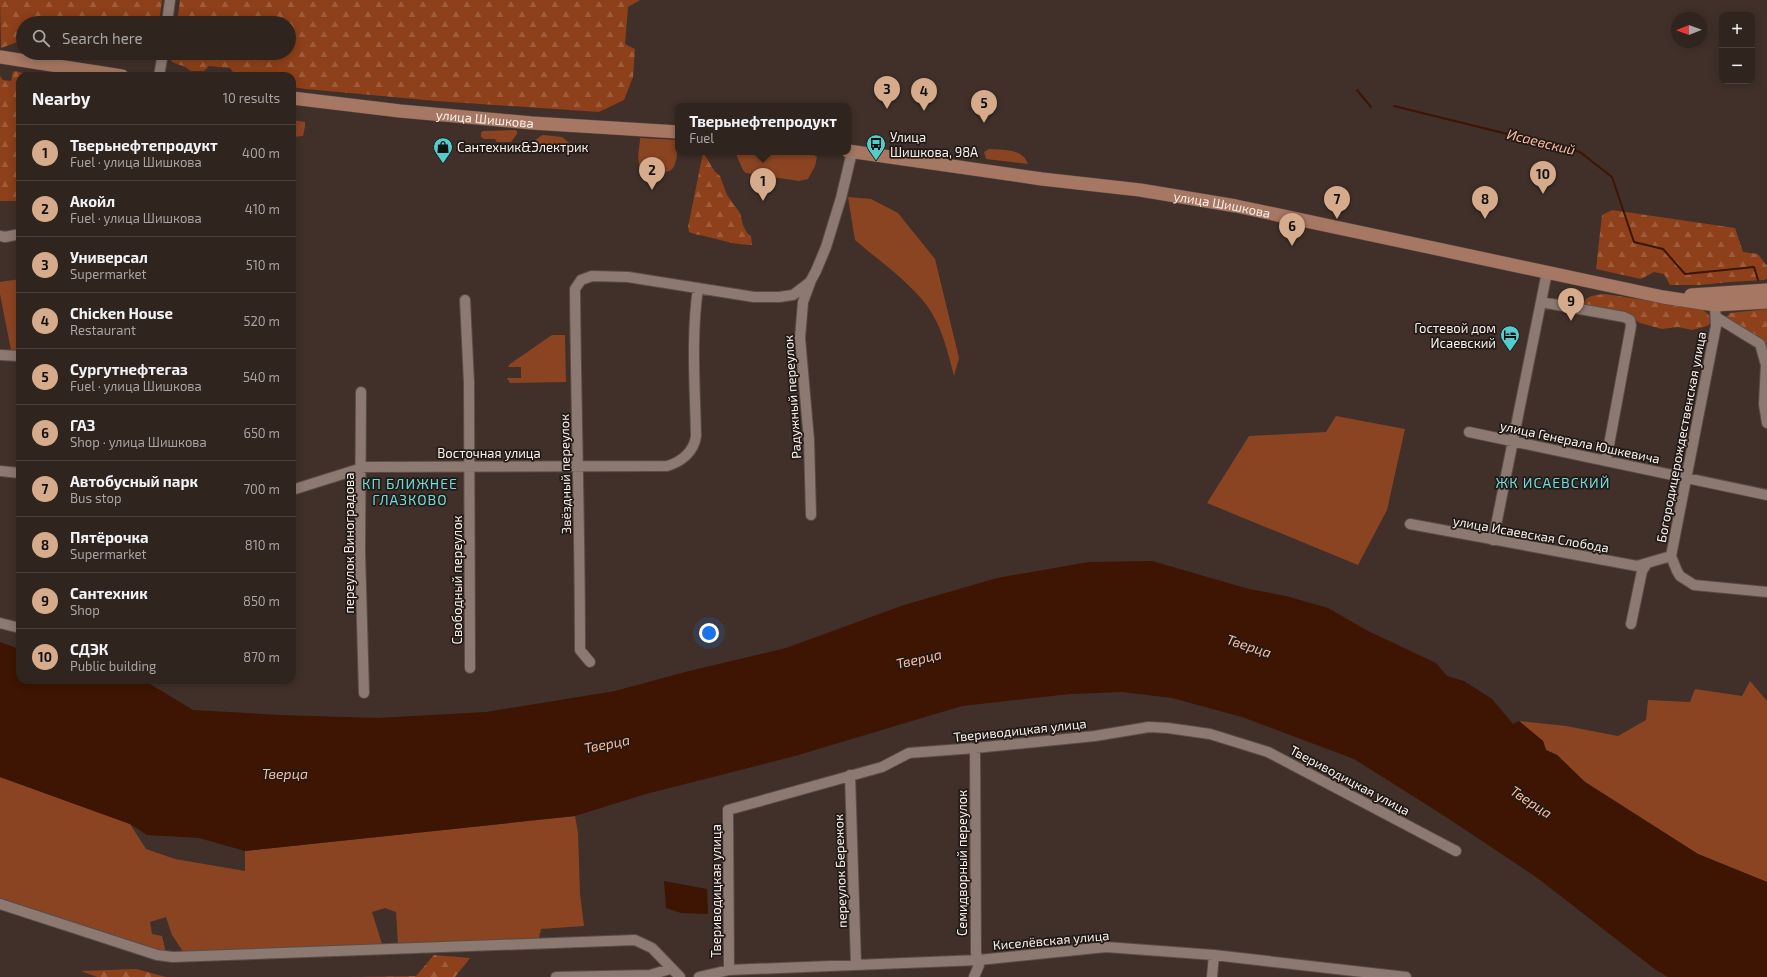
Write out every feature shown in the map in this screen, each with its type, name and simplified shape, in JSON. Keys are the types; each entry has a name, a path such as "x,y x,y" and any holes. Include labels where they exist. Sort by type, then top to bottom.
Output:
{"main road":[{"path":"0,57 16,60"},
{"path":"17,60 84,72"},
{"name":"улица Шишкова","path":"296,98 408,112 675,132"},
{"name":"улица Шишкова","path":"851,152 1042,179 1140,190 1236,206 1663,297 1715,311 1767,302"},
{"name":"улица Шишкова","path":"1663,297 1767,290"}],"street":[{"path":"169,16 170,0"},
{"path":"160,72 162,60"},
{"name":"Радужный переулок","path":"812,515 809,440 800,338 803,302 811,279 826,247 841,198 849,155"},
{"path":"0,236 5,237 16,235"},
{"path":"1493,540 1547,272"},
{"name":"Звёздный переулок","path":"590,662 580,650 580,542 577,466 575,289 581,280 592,276 628,276 698,288"},
{"path":"698,288 747,296 779,297 793,295 802,289 811,279"},
{"name":"Восточная улица","path":"296,489 361,468 470,466 667,466 677,462 692,448 696,436 694,340 698,288"},
{"name":"Свободный переулок","path":"465,300 469,383 470,668"},
{"path":"1541,302 1624,317 1630,320 1632,326 1606,461"},
{"path":"1715,311 1760,344 1766,365 1763,385 1767,423"},
{"name":"Богородицерождественская улица","path":"1647,563 1671,556 1682,505 1685,478 1715,311"},
{"path":"0,355 16,356"},
{"name":"переулок Виноградова","path":"361,392 360,552 364,694"},
{"name":"улица Генерала Юшкевича","path":"1469,432 1685,478"},
{"path":"0,471 16,473"},
{"path":"1685,478 1767,496"},
{"name":"улица Исаевская Слобода","path":"1410,524 1637,566 1647,563"},
{"path":"1671,556 1680,576 1694,585 1767,592"},
{"path":"1631,624 1642,571 1647,563"},
{"path":"0,623 16,627"},
{"name":"Твериводицкая улица","path":"729,970 728,810 882,767 910,753 1095,736 1149,727 1210,734 1268,752 1456,851"},
{"name":"Семидворный переулок","path":"974,748 976,953 979,960 974,977"},
{"name":"переулок Бережок","path":"850,775 856,965"},
{"path":"0,904 157,955 173,957 635,940 652,948 680,977"},
{"name":"Киселёвская улица","path":"699,977 729,970 979,960 986,958 1106,947 1214,955 1406,977"},
{"path":"1212,977 1214,955"},
{"path":"556,977 650,974 670,968"}],"shaded area":[{"path":"296,121 305,122 303,136 296,137"},
{"path":"483,131 517,131 517,134 511,142 497,142 495,139 484,139 481,137 481,133"},
{"path":"543,135 562,137 573,146 571,149 547,153 536,148 535,146 536,140"},
{"path":"640,138 675,140 675,155 676,155 675,165 666,172 656,173 646,171 640,166 638,152"},
{"path":"989,149 1017,152 1022,155 1028,164 986,159 984,152"},
{"path":"736,155 814,155 817,157 815,166 808,179 799,181 746,173 743,170"},
{"path":"848,197 871,199 898,213 935,259 959,358 954,376 941,332 928,307 903,280 855,240"},
{"path":"16,280 16,350 11,350 0,294 0,282"},
{"path":"552,335 565,335 566,382 510,383 507,378 521,378 521,367 508,367 510,364"},
{"path":"1336,416 1405,429 1387,510 1358,565 1207,503 1249,436 1326,432"},
{"path":"1750,681 1767,701 1767,882 1698,854 1585,782 1557,755 1546,750 1543,741 1519,721 1566,726 1618,736 1646,720 1648,700 1690,702 1695,689 1742,696"},
{"path":"0,777 130,824 146,849 175,859 245,871 245,851 575,816 578,833 580,894 584,926 541,929 539,938 398,944 396,912 385,908 372,912 382,944 184,953 172,935 166,917 150,922 152,934 162,936 166,953 0,898"}],"green space":[{"path":"0,0 162,0 160,16 16,16 16,43 1,48"},
{"path":"180,0 640,0 628,7 625,44 635,49 633,77 624,100 599,112 436,101 306,89 296,88 296,72 233,72 230,68 209,66 204,71 191,71 185,67 175,64 171,60 296,60 296,16 178,16"},
{"path":"16,71 19,72 16,72 16,201 0,201 0,76 3,80 11,81 13,72"},
{"path":"703,155 704,155 720,176 727,195 740,213 743,225 747,233 751,236 752,245 734,243 695,234 689,232 688,227"},
{"path":"1612,210 1735,228 1743,252 1758,254 1767,266 1767,278 1765,280 1700,285 1670,285 1664,274 1654,272 1641,279 1596,269 1602,215"},
{"path":"1605,294 1697,308 1707,313 1710,317 1711,323 1707,326 1692,330 1678,327 1662,329 1640,323 1632,318 1587,309 1583,304 1589,297"},
{"path":"1767,309 1767,360 1764,349 1728,322 1726,317 1730,313"},
{"path":"434,955 470,958 455,977 357,977 416,976"},
{"path":"136,969 166,977 97,977 81,971"}],"water":[{"name":"Тверца","path":"1152,561 1249,589 1286,596 1328,608 1368,631 1436,663 1447,676 1464,681 1492,699 1513,724 1519,721 1543,741 1546,750 1557,755 1585,782 1698,854 1767,882 1767,977 1668,977 1656,970 1536,877 1443,815 1354,759 1242,717 1172,698 1122,692 1070,694 962,706 795,756 646,794 575,816 245,851 199,838 147,835 130,824 0,777 0,642 16,648 16,684 150,684 193,710 280,715 378,718 486,712 615,691 689,671 786,648 904,605 997,578 1089,562"},
{"path":"664,881 707,889 708,914 681,913 666,908"}],"waterway":[{"name":"Исаевский","path":"1357,90 1371,107"},
{"name":"Исаевский","path":"1394,106 1580,152 1612,177 1634,242 1663,249 1685,274 1754,267 1758,280"}],"place":[{"name":"Универсал","path":"887,109"},
{"name":"Chicken House","path":"924,111"},
{"name":"Сургутнефтегаз","path":"984,123"},
{"name":"Улица Шишкова, 98А","path":"876,161"},
{"name":"Сантехник&Электрик","path":"443,164"},
{"name":"Акойл","path":"652,190"},
{"name":"СДЭК","path":"1543,194"},
{"name":"Тверьнефтепродукт","path":"763,201"},
{"name":"Автобусный парк","path":"1337,219"},
{"name":"Пятёрочка","path":"1485,219"},
{"name":"ГАЗ","path":"1292,246"},
{"name":"Сантехник","path":"1571,321"},
{"name":"Гостевой дом Исаевский","path":"1510,352"}],"district":[{"name":"ЖК ИСАЕВСКИЙ","path":"1553,483"},
{"name":"КП БЛИЖНЕЕ ГЛАЗКОВО","path":"410,492"}]}
